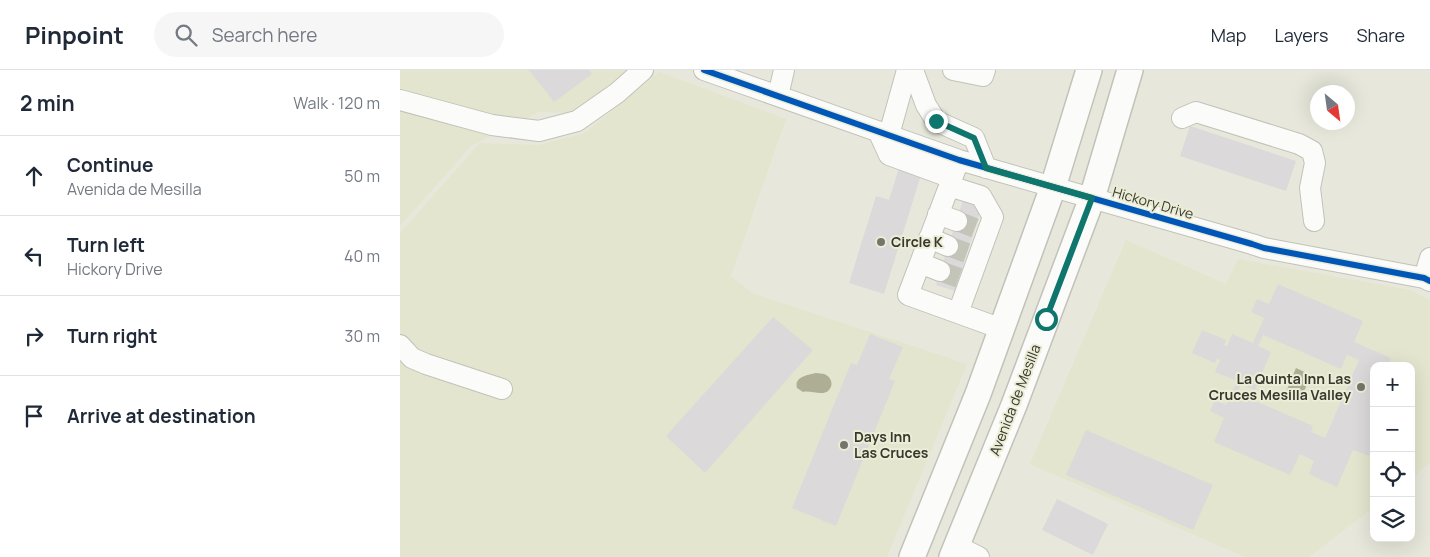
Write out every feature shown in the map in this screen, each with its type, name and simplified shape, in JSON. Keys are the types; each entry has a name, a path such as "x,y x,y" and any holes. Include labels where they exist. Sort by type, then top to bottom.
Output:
{"main road":[{"path":"912,557 978,394 1002,329 1053,187 1089,70"},
{"name":"Avenida de Mesilla","path":"954,551 1014,405 1092,198 1130,70"},
{"path":"978,394 1014,405"}],"street":[{"path":"400,100 492,125 539,130 577,121 616,93 643,70"},
{"name":"Hickory Drive","path":"704,70 883,133 953,175 986,168 1264,248 1427,279"},
{"path":"778,96 784,70"},
{"path":"883,133 907,70"},
{"path":"913,70 926,104 936,121 974,138 986,168"},
{"path":"953,70 983,76 985,70"},
{"path":"1182,118 1196,112 1299,144 1312,151 1315,163 1310,188 1314,221"},
{"path":"953,175 964,224 965,252 956,277 958,313"},
{"path":"953,175 981,196 993,217 964,224 929,238 908,295 1002,329"},
{"path":"929,238 965,252"},
{"path":"1427,279 1430,258"},
{"path":"920,263 956,277"},
{"path":"400,345 412,358 502,389"},
{"path":"954,551 979,557"}],"shaded area":[{"path":"400,70 627,70 573,113 539,112 471,146 400,226"},
{"path":"659,72 786,119 731,276 752,293 967,364 887,557 400,557 400,233 480,143 539,145 585,133"},
{"path":"1126,240 1226,284 1238,259 1410,290 1430,300 1430,463 1415,475 1415,362 1370,362 1370,510 1309,557 1245,557 1030,464"},
{"path":"1296,368 1311,375 1301,398 1298,397 1293,400 1289,399 1286,392"},
{"path":"816,373 827,375 830,379 831,387 828,391 823,393 803,392 797,388 797,381 799,379"}],"building":[{"path":"529,70 589,70 592,74 554,102"},
{"path":"1190,126 1296,161 1286,191 1180,156"},
{"name":"Circle K","path":"899,168 921,175 884,294 849,283 876,196 889,200"},
{"name":"Circle K","path":"963,200 982,206 955,291 936,285"},
{"name":"La Quinta Inn Las Cruces Mesilla Valley","path":"1278,284 1363,321 1354,342 1391,358 1390,362 1370,362 1370,454 1369,456 1353,450 1337,487 1309,474 1314,461 1300,454 1290,475 1214,442 1224,418 1210,411 1215,400 1226,405 1237,381 1215,372 1220,360 1217,358 1215,363 1192,353 1202,330 1226,340 1224,345 1227,347 1232,334 1253,343 1264,318 1251,312 1257,299 1269,304","holes":["1263,335 1341,369 1347,355 1359,360 1325,438 1311,432 1313,426 1237,393 1241,384 1255,390 1271,352 1258,346"]},
{"path":"773,317 813,350 705,473 666,436"},
{"name":"Days Inn Las Cruces","path":"870,334 903,347 889,379 895,381 836,526 792,508 851,363 857,365"},
{"path":"1086,430 1213,485 1193,530 1066,475"},
{"path":"1057,499 1108,524 1093,555 1042,530"}],"tunnel":[{"path":"957,221 975,228"},
{"path":"948,246 967,253"},
{"path":"940,271 959,278"}],"cycle path":[{"path":"704,70 959,160 1264,248 1424,278 1430,281"}],"place":[{"name":"Circle K","path":"881,242"},
{"name":"La Quinta Inn Las Cruces Mesilla Valley","path":"1361,387"},
{"name":"Days Inn Las Cruces","path":"844,445"}],"route":[{"path":"936,121 974,138 986,168 1092,198 1046,319"}]}
